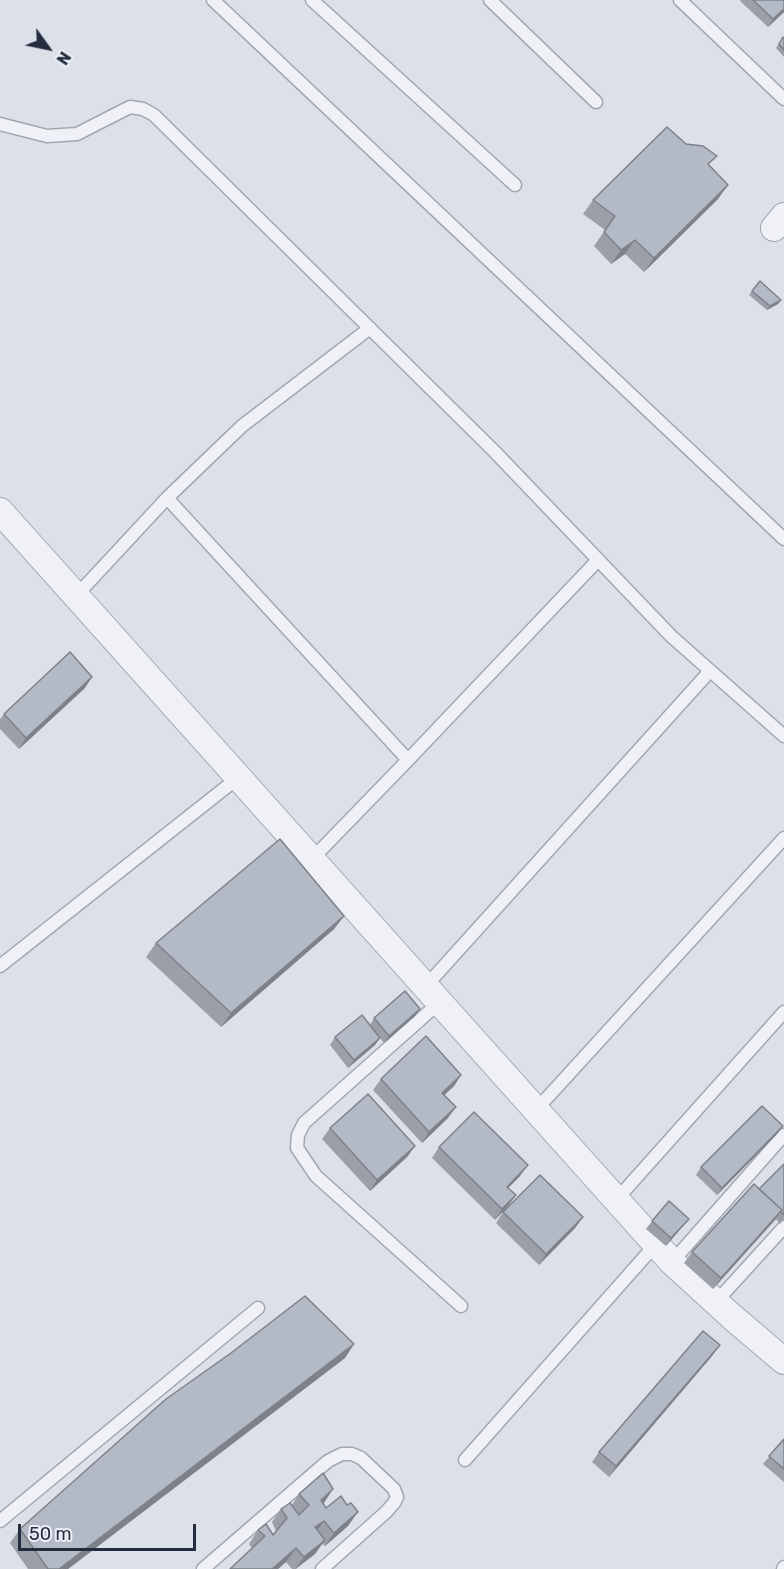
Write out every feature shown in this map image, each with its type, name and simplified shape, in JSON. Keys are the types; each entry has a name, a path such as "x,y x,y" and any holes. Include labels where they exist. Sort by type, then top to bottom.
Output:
{"street":[{"path":"0,511 664,1253 716,1302 782,1355"}],"lane":[{"path":"213,0 784,539"},
{"path":"312,0 515,185"},
{"path":"490,0 596,102"},
{"path":"680,0 784,99"},
{"path":"0,124 47,136 76,134 130,107 143,109 154,115 495,452 671,636 784,736"},
{"path":"76,596 167,498 242,426 370,328"},
{"path":"167,498 408,760"},
{"path":"312,859 598,560"},
{"path":"461,1306 316,1176 297,1148 297,1135 304,1123 433,994 710,671"},
{"path":"0,966 239,777"},
{"path":"536,1110 784,838"},
{"path":"617,1199 784,1012"},
{"path":"465,1460 664,1253 784,1135"},
{"path":"716,1302 784,1227"},
{"path":"0,1521 258,1308"},
{"path":"203,1569 328,1461 342,1454 352,1454 361,1458 394,1489 397,1497 386,1512 322,1569"}],"building":[{"path":"753,0 784,0 784,9 773,19"},
{"path":"784,38 784,50 779,44"},
{"path":"667,127 686,144 703,146 717,156 708,164 728,185 654,258 635,240 621,250 604,232 615,216 593,200"},
{"path":"760,281 781,300 770,306 752,291"},
{"path":"70,652 92,677 26,738 4,714"},
{"path":"280,839 344,916 231,1013 156,943"},
{"path":"405,991 420,1009 389,1036 374,1018"},
{"path":"362,1015 380,1038 354,1060 335,1037"},
{"path":"426,1036 461,1075 442,1093 456,1107 429,1132 381,1079"},
{"path":"368,1094 415,1146 377,1180 330,1128"},
{"path":"762,1106 783,1126 722,1188 701,1167"},
{"path":"474,1112 528,1165 507,1187 516,1195 502,1209 439,1147"},
{"path":"784,1164 784,1215 782,1210 759,1189"},
{"path":"540,1175 583,1217 546,1254 503,1212"},
{"path":"754,1184 782,1210 721,1278 692,1252"},
{"path":"669,1201 689,1219 671,1238 652,1221"},
{"path":"305,1296 354,1344 59,1569 48,1569 20,1529 166,1399"},
{"path":"703,1331 720,1345 616,1466 599,1452"},
{"path":"784,1439 784,1469 769,1456"},
{"path":"323,1473 333,1489 321,1500 326,1508 341,1496 347,1505 351,1503 358,1512 334,1533 324,1521 315,1527 325,1540 304,1557 296,1548 272,1569 230,1569 265,1536 258,1530 266,1524 273,1535 287,1518 281,1509 290,1503 299,1515 309,1505 299,1494"}]}
